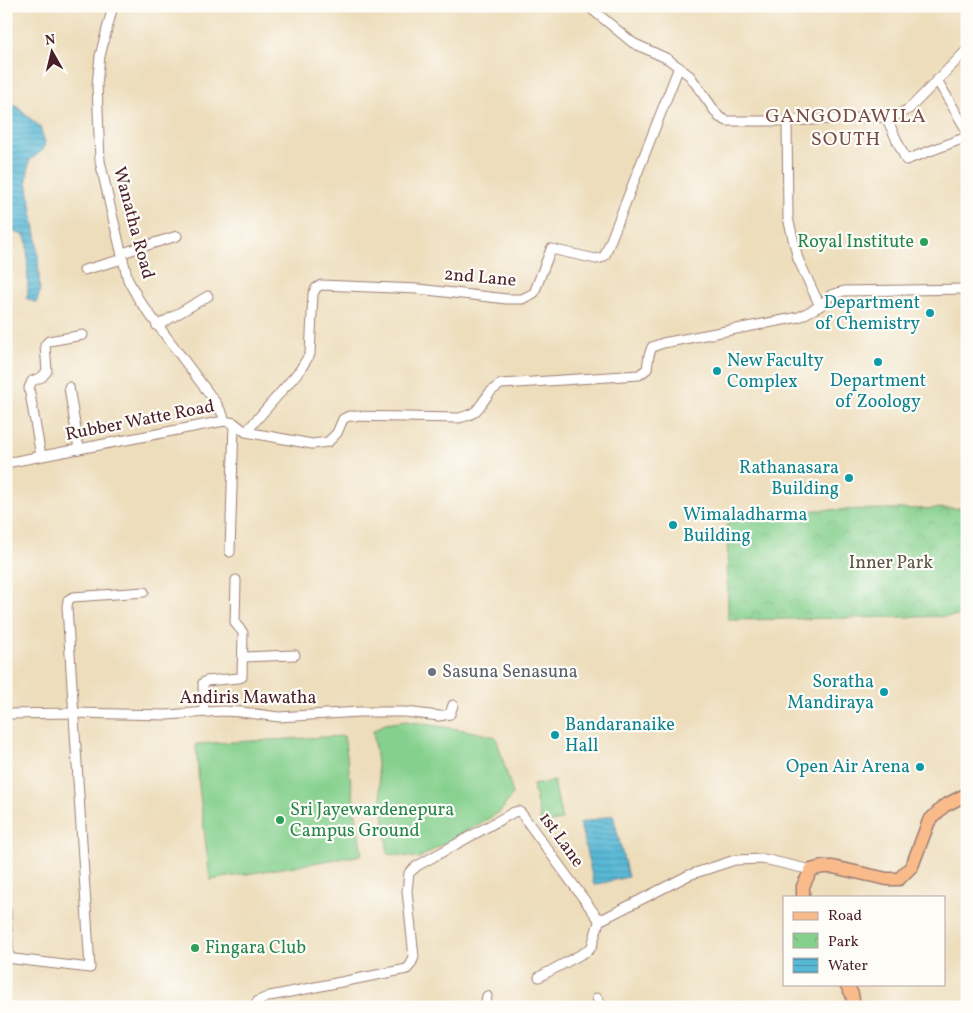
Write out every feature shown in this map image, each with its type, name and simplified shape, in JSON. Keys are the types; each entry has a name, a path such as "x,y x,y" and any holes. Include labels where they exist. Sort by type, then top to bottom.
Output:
{"main road":[{"path":"803,896 802,886 811,870 822,867 887,879 899,879 912,866 929,821 944,806 967,794"},
{"path":"847,986 852,994 854,1007"}],"street":[{"name":"Wanatha Road","path":"113,6 100,56 97,85 100,161 128,280 139,300 229,422"},
{"path":"588,6 633,43 668,59 690,76 719,117 727,121 787,121 896,115 909,109 967,50"},
{"name":"2nd Lane","path":"246,432 300,370 310,354 314,294 316,288 321,285 418,289 522,299 534,293 551,249 596,259 605,255 679,67"},
{"path":"937,80 967,131"},
{"path":"886,117 906,160 967,137"},
{"path":"787,121 788,218 798,259 820,306"},
{"path":"84,270 177,236"},
{"name":"Rubber Watte Road","path":"6,463 229,422 246,432 312,444 328,442 337,433 343,419 349,416 459,418 470,415 481,406 489,393 501,384 639,375 647,369 652,346 799,317 820,306 831,295 844,291 967,289"},
{"path":"158,326 208,296"},
{"path":"41,456 29,388 32,381 42,377 47,371 44,345 48,341 83,335"},
{"path":"69,387 79,449"},
{"path":"229,422 230,552"},
{"path":"204,712 203,683 242,677 243,633 235,622 236,580"},
{"path":"6,910 8,958 90,968 66,607 68,600 73,597 144,592"},
{"path":"243,658 295,655"},
{"name":"Andiris Mawatha","path":"6,714 167,715 222,711 279,717 338,713 405,712 439,716 450,714 453,705"},
{"name":"1st Lane","path":"254,1007 258,1002 270,996 407,969 414,957 407,892 409,873 417,866 514,812 521,812 596,917 600,918"},
{"path":"539,977 589,950 592,946 600,918 603,919 690,875 735,860 764,859 811,870"},
{"path":"484,1007 487,996"},
{"path":"597,998 602,1007"}],"green space":[{"name":"Inner Park","path":"967,508 967,616 728,620 727,516 814,510"},
{"name":"Sri Jayewardenepura Campus Ground","path":"406,721 496,737 513,794 500,812 419,858 388,854 373,731 385,724"},
{"name":"Sri Jayewardenepura Campus Ground","path":"344,736 362,855 210,880 196,744"},
{"path":"554,781 562,820 541,824 533,785"}],"water":[{"path":"6,90 9,100 40,127 45,142 43,150 29,161 27,181 37,241 40,292 36,303 26,298 28,293 27,242 24,235 6,230"},
{"path":"613,815 628,877 594,885 580,823"}],"place":[{"name":"Royal Institute","path":"924,242"},
{"name":"Department of Chemistry","path":"930,313"},
{"name":"Department of Zoology","path":"878,362"},
{"name":"New Faculty Complex","path":"717,371"},
{"name":"Rathanasara Building","path":"849,478"},
{"name":"Wimaladharma Building","path":"673,525"},
{"name":"Sasuna Senasuna","path":"432,672"},
{"name":"Soratha Mandiraya","path":"884,692"},
{"name":"Bandaranaike Hall","path":"555,735"},
{"name":"Open Air Arena","path":"920,767"},
{"name":"Sri Jayewardenepura Campus Ground","path":"280,820"},
{"name":"Fingara Club","path":"195,948"}],"district":[{"name":"GANGODAWILA SOUTH","path":"846,128"}]}
